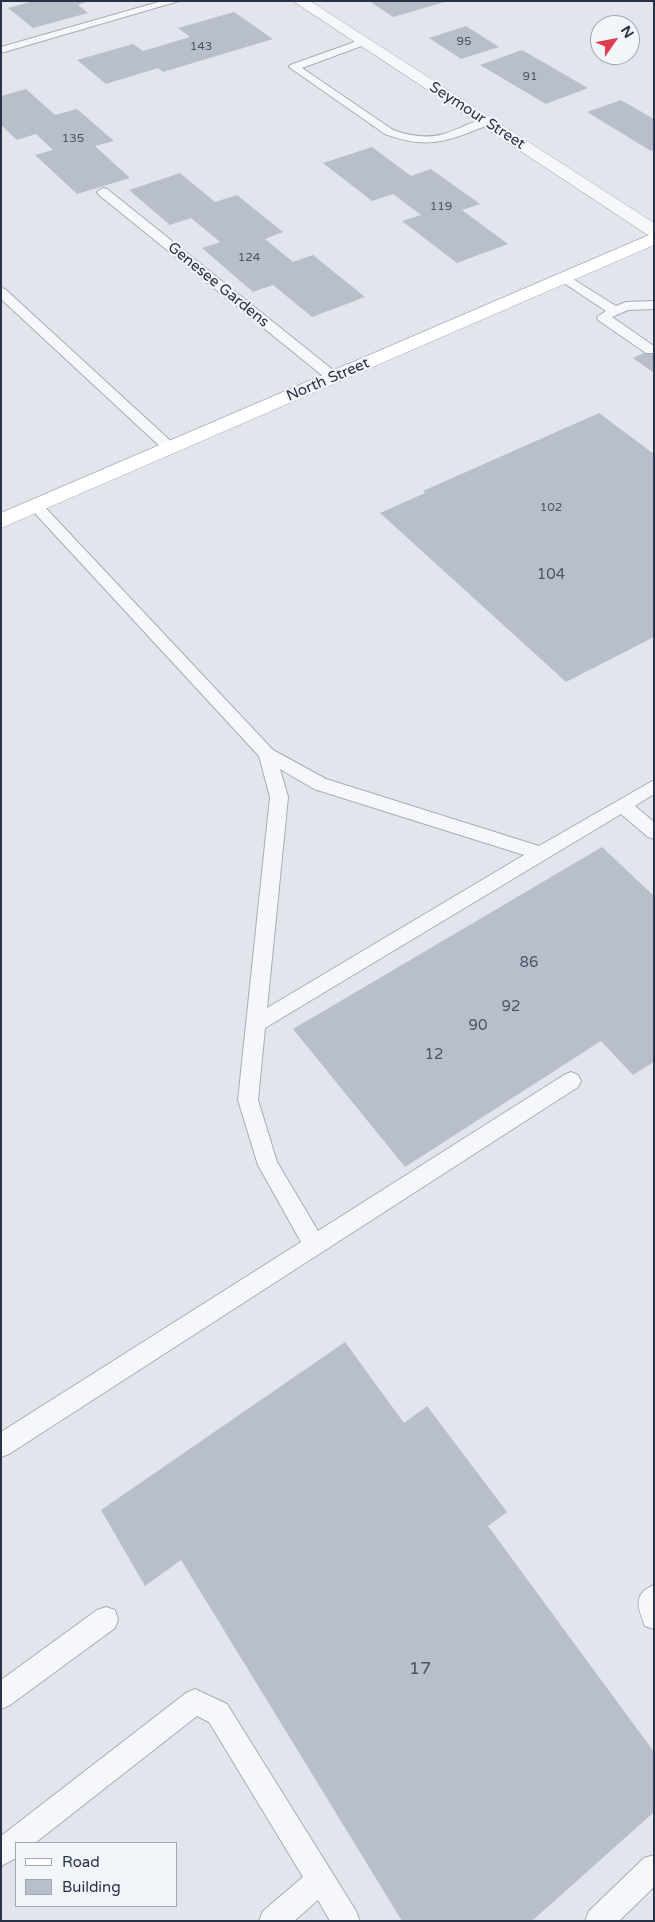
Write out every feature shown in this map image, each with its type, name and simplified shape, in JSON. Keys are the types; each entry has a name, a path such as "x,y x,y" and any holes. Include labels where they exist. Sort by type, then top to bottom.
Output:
{"main road":[{"name":"North Street","path":"1,521 654,238"}],"street":[{"name":"Seymour Street","path":"300,1 654,231"}],"lane":[{"path":"1,50 174,1"},
{"path":"363,42 294,67 389,132 403,138 420,141 438,140 486,122"},
{"name":"Genesee Gardens","path":"103,192 333,377"},
{"path":"565,278 615,311"},
{"path":"1,292 170,448"},
{"path":"651,350 602,316 626,306 654,305"},
{"path":"36,506 267,754 320,784 540,853"},
{"path":"267,754 280,797 248,1100 268,1165 316,1245"},
{"path":"256,1024 654,786"},
{"path":"622,804 654,832"},
{"path":"1,1446 571,1081"},
{"path":"654,1597 650,1600 654,1617"},
{"path":"1,1696 106,1619"},
{"path":"15,1842 195,1702 218,1713 346,1921"},
{"path":"1,1853 15,1842"},
{"path":"599,1921 654,1868"},
{"path":"273,1921 320,1880"}],"building":[{"path":"33,1 89,1 78,5 88,13 33,28 8,8"},
{"path":"369,1 445,1 445,2 393,17"},
{"path":"234,12 273,39 163,72 158,68 106,84 77,60 133,44 143,51 190,37 178,28"},
{"path":"466,26 499,47 461,59 429,38"},
{"path":"522,50 588,88 546,104 480,65"},
{"path":"26,89 55,115 77,109 114,141 95,146 130,178 77,194 35,155 53,150 36,134 17,140 1,125 1,96"},
{"path":"621,100 654,119 654,150 651,151 587,112"},
{"path":"372,147 411,176 431,169 480,204 462,210 508,244 457,263 402,221 421,215 393,194 372,201 323,163"},
{"path":"180,173 215,202 237,195 283,232 265,239 293,262 313,255 365,297 312,317 273,285 253,292 202,248 220,242 191,218 170,225 129,190"},
{"path":"654,348 654,373 633,358"},
{"path":"599,413 654,454 654,637 566,682 380,513 425,493 423,491"},
{"path":"602,847 654,896 654,1062 633,1075 601,1041 405,1167 293,1029"},
{"path":"345,1342 404,1423 427,1406 507,1512 488,1526 654,1752 654,1812 532,1921 402,1921 181,1560 145,1586 101,1510"}]}
